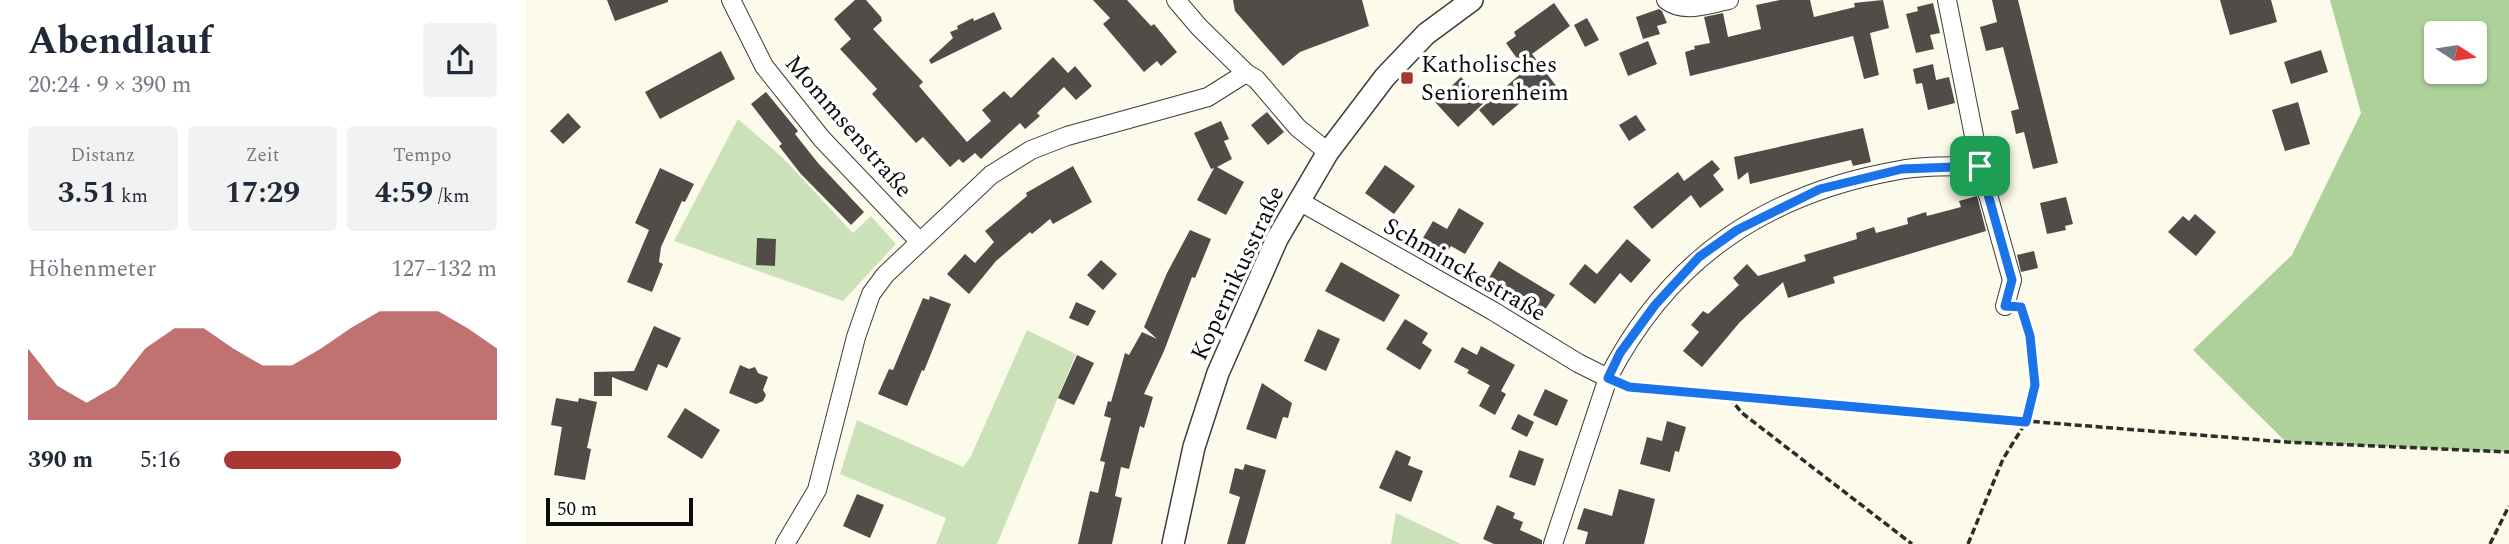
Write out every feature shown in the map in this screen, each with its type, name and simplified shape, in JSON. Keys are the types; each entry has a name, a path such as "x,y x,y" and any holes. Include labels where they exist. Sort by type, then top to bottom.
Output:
{"street":[{"name":"Mommsenstraße","path":"731,0 764,66 822,139 919,241"},
{"path":"1176,0 1246,73 1256,79 1298,128 1328,152"},
{"name":"Kopernikusstraße","path":"1173,544 1194,447 1217,373 1277,239 1328,152 1399,61 1426,34 1472,0"},
{"path":"1667,0 1680,8 1729,0"},
{"path":"1947,0 1980,166 2012,280 2005,306"},
{"path":"785,544 817,490 856,337 871,294 885,275 991,175 1031,150 1066,136 1208,97 1246,73"},
{"path":"1553,544 1608,378 1620,353 1655,305 1699,257 1737,230 1820,189 1902,169 1980,166"},
{"name":"Schminckestraße","path":"1299,201 1608,378"}],"path":[{"path":"1968,544 2003,459 2026,422 2035,385 2030,336 2021,307 2005,306"},
{"path":"1608,378 1629,387 2026,422 2285,442 2509,452"},
{"path":"1729,397 1742,413 1912,544"},
{"path":"2490,544 2509,506"}],"green space":[{"path":"2330,0 2509,0 2509,452 2286,442 2193,350 2292,255 2361,113"},
{"path":"738,119 783,158 853,233 871,216 896,244 843,301 674,241"},
{"path":"1027,330 1076,354 997,544 936,544 946,518 840,474 857,420 963,467 970,458"},
{"path":"1396,513 1461,544 1391,544"}],"building":[{"path":"607,0 668,0 668,2 615,21"},
{"path":"855,0 866,0 881,17 882,21 873,29 923,82 919,86 967,142 991,121 982,110 1004,91 1011,98 1053,57 1068,73 1075,66 1092,86 1076,100 1064,87 1037,113 1040,116 1025,129 1020,123 981,159 975,153 963,163 959,159 950,167 923,137 916,143 872,94 877,89 840,49 851,39 834,19"},
{"path":"1093,0 1127,0 1151,26 1154,24 1177,52 1161,66 1157,61 1144,72 1103,24 1110,18"},
{"path":"1233,0 1362,0 1369,26 1300,52 1283,66 1235,11"},
{"path":"1780,0 1810,0 1814,17 1855,7 1854,3 1883,0 1889,28 1870,33 1879,75 1864,79 1853,36 1690,76 1685,52 1695,49 1694,46 1710,43 1704,17 1723,13 1728,37 1761,29 1756,5"},
{"path":"1992,0 2018,0 2058,163 2033,169 2024,132 2016,134 2011,111 2019,109 2003,47 1986,51 1980,27 1997,22"},
{"path":"2220,0 2271,0 2277,22 2230,35"},
{"path":"1554,3 1570,26 1532,54 1560,91 1545,103 1535,90 1493,126 1479,110 1525,70 1506,43 1516,36 1514,32"},
{"path":"1933,3 1940,33 1930,35 1934,49 1916,53 1906,14 1918,11 1917,7"},
{"path":"1659,9 1667,23 1657,26 1660,34 1643,39 1636,17"},
{"path":"994,12 1002,29 931,64 929,60 953,38 950,32 958,29 957,26"},
{"path":"1587,18 1599,40 1585,47 1574,25"},
{"path":"1648,41 1657,64 1628,76 1619,53"},
{"path":"2321,50 2328,72 2291,84 2284,62"},
{"path":"721,51 735,79 660,119 645,92"},
{"path":"1933,64 1936,80 1949,77 1955,103 1928,110 1922,83 1916,84 1913,69"},
{"path":"1461,77 1484,103 1458,127 1435,102"},
{"path":"766,92 798,131 795,134 818,163 864,212 851,225 800,173 779,146 782,144 751,104"},
{"path":"2298,102 2310,144 2285,151 2272,110"},
{"path":"1267,112 1284,132 1268,145 1251,125"},
{"path":"568,113 581,127 563,144 550,131"},
{"path":"1636,115 1646,130 1629,141 1619,125"},
{"path":"1221,121 1229,139 1224,141 1232,159 1217,167 1244,182 1226,215 1197,200 1214,168 1211,169 1194,133"},
{"path":"1863,128 1871,162 1853,166 1851,160 1750,184 1748,172 1738,180 1734,157"},
{"path":"1712,160 1720,169 1713,175 1724,190 1700,208 1691,195 1652,229 1633,207 1678,172 1684,181"},
{"path":"1385,165 1415,186 1394,214 1365,193"},
{"path":"1073,166 1092,202 1053,224 1050,219 1032,234 1030,232 996,261 969,294 947,274 965,254 975,263 994,242 985,231 1027,196 1026,193"},
{"path":"660,168 694,184 685,202 682,201 661,247 659,262 663,264 652,292 627,282 649,230 635,223"},
{"path":"1977,196 1986,231 1833,277 1835,283 1788,298 1783,282 1740,322 1702,367 1683,351 1699,332 1691,325 1703,311 1708,314 1739,285 1733,278 1747,264 1758,276 1806,261 1804,255 1857,239 1856,233 1874,227 1876,233 1908,224 1907,218 1961,207 1959,201"},
{"path":"2066,197 2073,224 2065,226 2066,230 2047,234 2040,203"},
{"path":"1459,208 1484,223 1465,254 1451,246 1447,252 1423,238 1433,221 1447,229"},
{"path":"2195,214 2216,232 2196,256 2168,232 2183,216 2189,221"},
{"path":"1190,230 1211,239 1195,278 1192,277 1164,351 1144,394 1153,397 1144,428 1140,426 1129,469 1121,467 1115,496 1122,498 1112,544 1078,544 1090,491 1098,493 1105,462 1100,461 1111,418 1104,416 1108,401 1111,402 1125,353 1129,355 1142,332 1157,339 1144,327 1167,273"},
{"path":"757,238 776,239 775,266 756,265"},
{"path":"1627,239 1651,260 1631,283 1620,273 1595,304 1569,284 1585,264 1597,274"},
{"path":"2034,251 2038,268 2021,272 2017,255"},
{"path":"1101,260 1117,274 1103,290 1087,275"},
{"path":"1499,261 1555,295 1542,314 1513,295 1511,298 1486,283"},
{"path":"1341,262 1400,295 1384,322 1325,291"},
{"path":"930,296 951,304 907,406 878,394 889,369 893,370 923,298 929,300"},
{"path":"1076,302 1096,311 1088,326 1069,318"},
{"path":"1405,319 1428,333 1422,343 1432,350 1420,370 1386,349"},
{"path":"654,326 681,338 667,368 658,364 647,391 612,377 612,396 594,396 594,372 634,371"},
{"path":"1318,329 1340,339 1326,371 1304,361"},
{"path":"1481,346 1515,365 1501,391 1506,394 1495,415 1479,406 1490,385 1467,373 1469,370 1454,362 1462,347 1477,355"},
{"path":"1077,355 1094,363 1074,405 1058,398"},
{"path":"740,365 749,369 755,367 758,373 768,377 763,390 766,395 763,401 756,404 729,393"},
{"path":"1262,383 1292,403 1288,418 1283,417 1276,439 1246,429"},
{"path":"1545,389 1568,400 1557,426 1533,415"},
{"path":"556,398 578,402 579,398 597,402 587,448 591,449 585,480 554,475 562,427 551,425"},
{"path":"685,408 720,430 702,459 667,437"},
{"path":"1518,414 1534,422 1527,437 1511,429"},
{"path":"1667,421 1686,427 1679,452 1675,451 1670,472 1640,464 1647,437 1662,441"},
{"path":"1396,450 1411,457 1408,465 1423,471 1411,502 1379,488"},
{"path":"1519,450 1544,459 1535,486 1509,477"},
{"path":"1245,464 1266,470 1245,544 1227,544 1240,497 1229,493 1235,468 1243,470"},
{"path":"1619,489 1655,499 1644,544 1585,544 1588,532 1577,529 1584,508 1612,516"},
{"path":"857,494 884,505 870,538 843,526"},
{"path":"1497,505 1515,513 1513,518 1523,522 1520,530 1542,540 1542,544 1494,544 1483,539"}],"place":[{"name":"Katholisches Seniorenheim","path":"1407,78"}],"route":[{"path":"1980,166 2012,280 2005,306 2021,307 2030,336 2035,385 2026,422 1629,387 1608,378 1620,353 1655,305 1699,257 1737,230 1820,189 1902,169 1980,166"}]}
